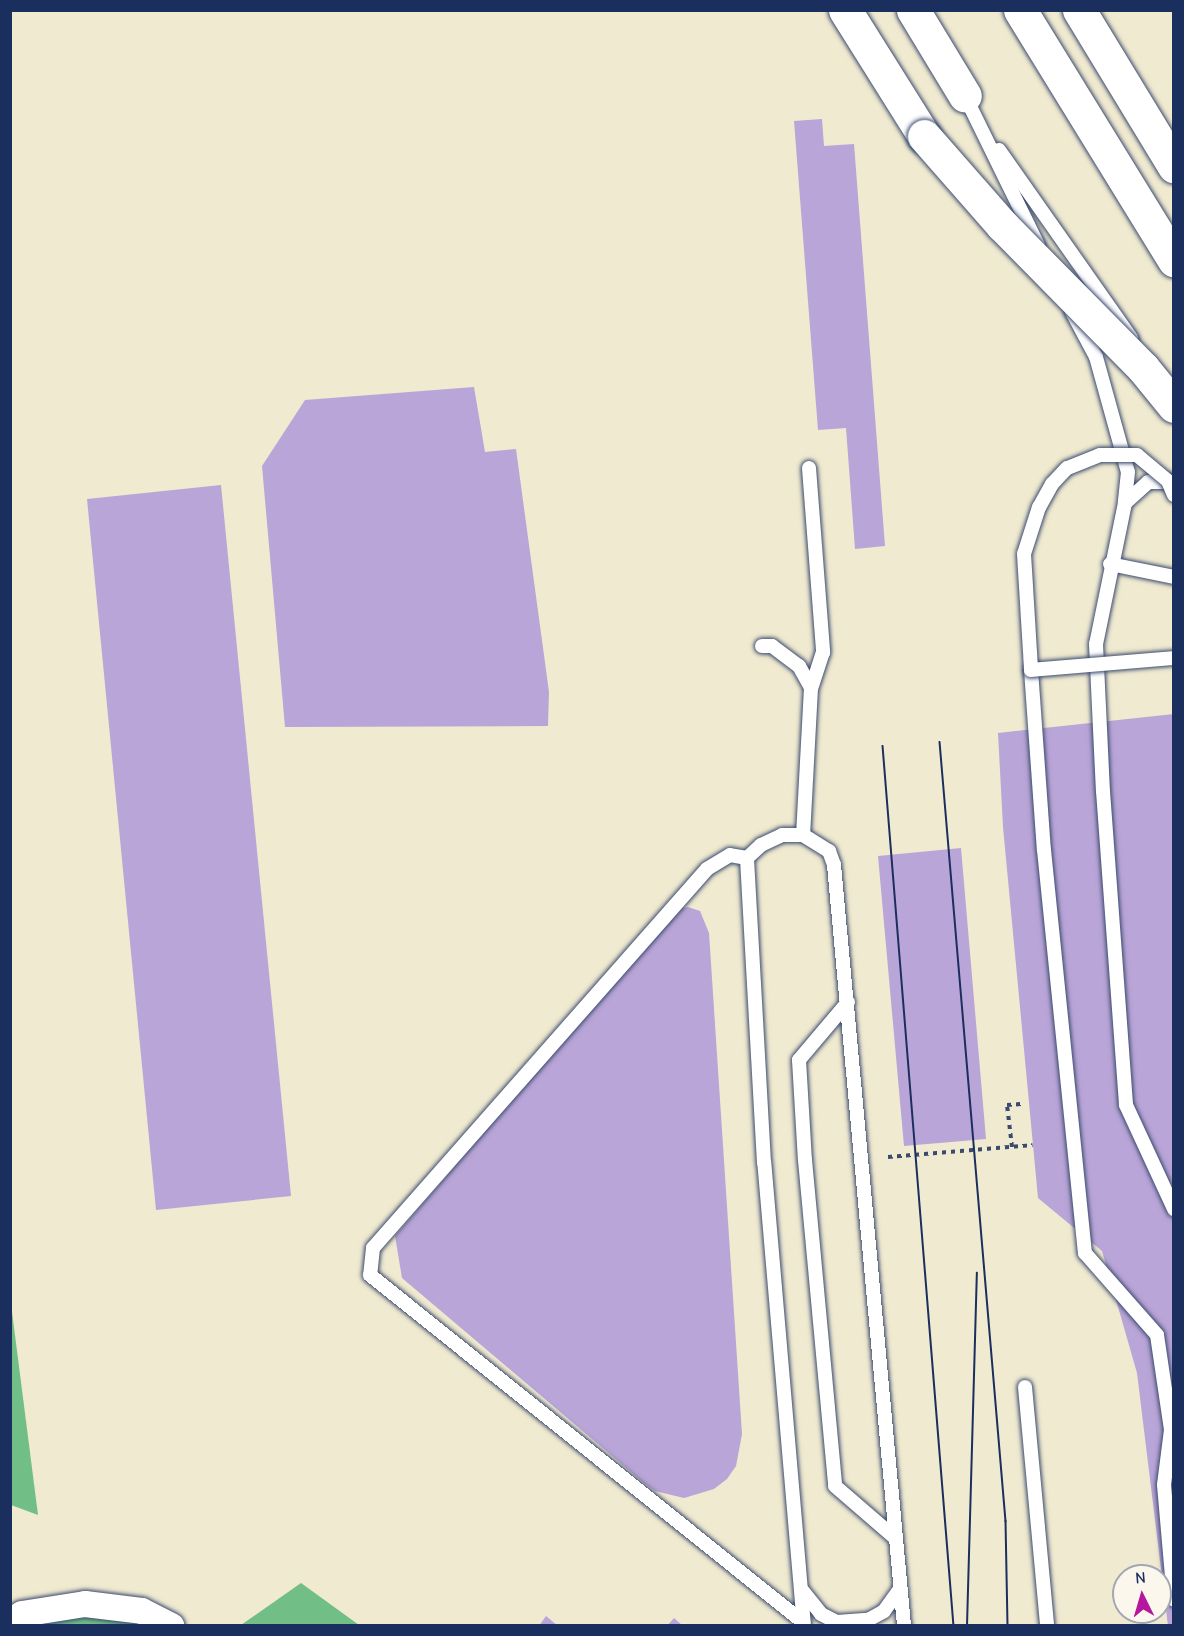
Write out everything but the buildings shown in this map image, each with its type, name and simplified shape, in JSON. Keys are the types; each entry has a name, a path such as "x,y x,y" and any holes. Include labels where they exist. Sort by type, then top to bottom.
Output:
{"highway":[{"path":"845,10 924,136 1002,225 1143,368 1173,408"},
{"path":"913,10 965,96"},
{"path":"1020,10 1173,260"},
{"path":"1079,10 1173,166"}],"street":[{"path":"10,1622 22,1614 85,1604 142,1611 171,1626"}],"lane":[{"path":"965,96 1016,177 1117,316 1173,408"},
{"path":"965,96 1096,357 1128,472 1125,503 1110,564 1096,644 1126,1105 1173,1209"},
{"path":"1173,495 1168,481 1137,455 1100,455 1067,468 1052,484 1039,507 1024,554 1044,850 1085,1253 1157,1335 1171,1430 1164,1485 1173,1600"},
{"path":"803,835 810,688 823,652 809,468"},
{"path":"1125,503 1148,482 1173,482"},
{"path":"1110,564 1173,578"},
{"path":"762,646 772,646 799,666 810,688"},
{"path":"1031,670 1173,658"},
{"path":"747,858 761,845 782,836 803,835 829,851 834,865 894,1537 904,1626"},
{"path":"747,858 730,855 707,869 373,1248 370,1275 804,1624"},
{"path":"747,858 764,1163 804,1624"},
{"path":"848,1002 799,1060 805,1160 835,1486 894,1537"},
{"path":"1025,1387 1047,1626"},
{"path":"801,1589 821,1614 837,1622 876,1616 884,1611 900,1589"}],"path":[{"path":"1012,1147 1007,1105 1021,1104"},
{"path":"888,1157 1033,1145"}],"green space":[{"path":"11,1304 38,1515 11,1505"},
{"path":"301,1583 359,1625 241,1625"},
{"path":"87,1601 156,1626 21,1626"}],"tram line":[{"path":"940,742 1006,1521 1008,1626"},
{"path":"883,746 954,1626"},
{"path":"967,1626 977,1273"}]}
